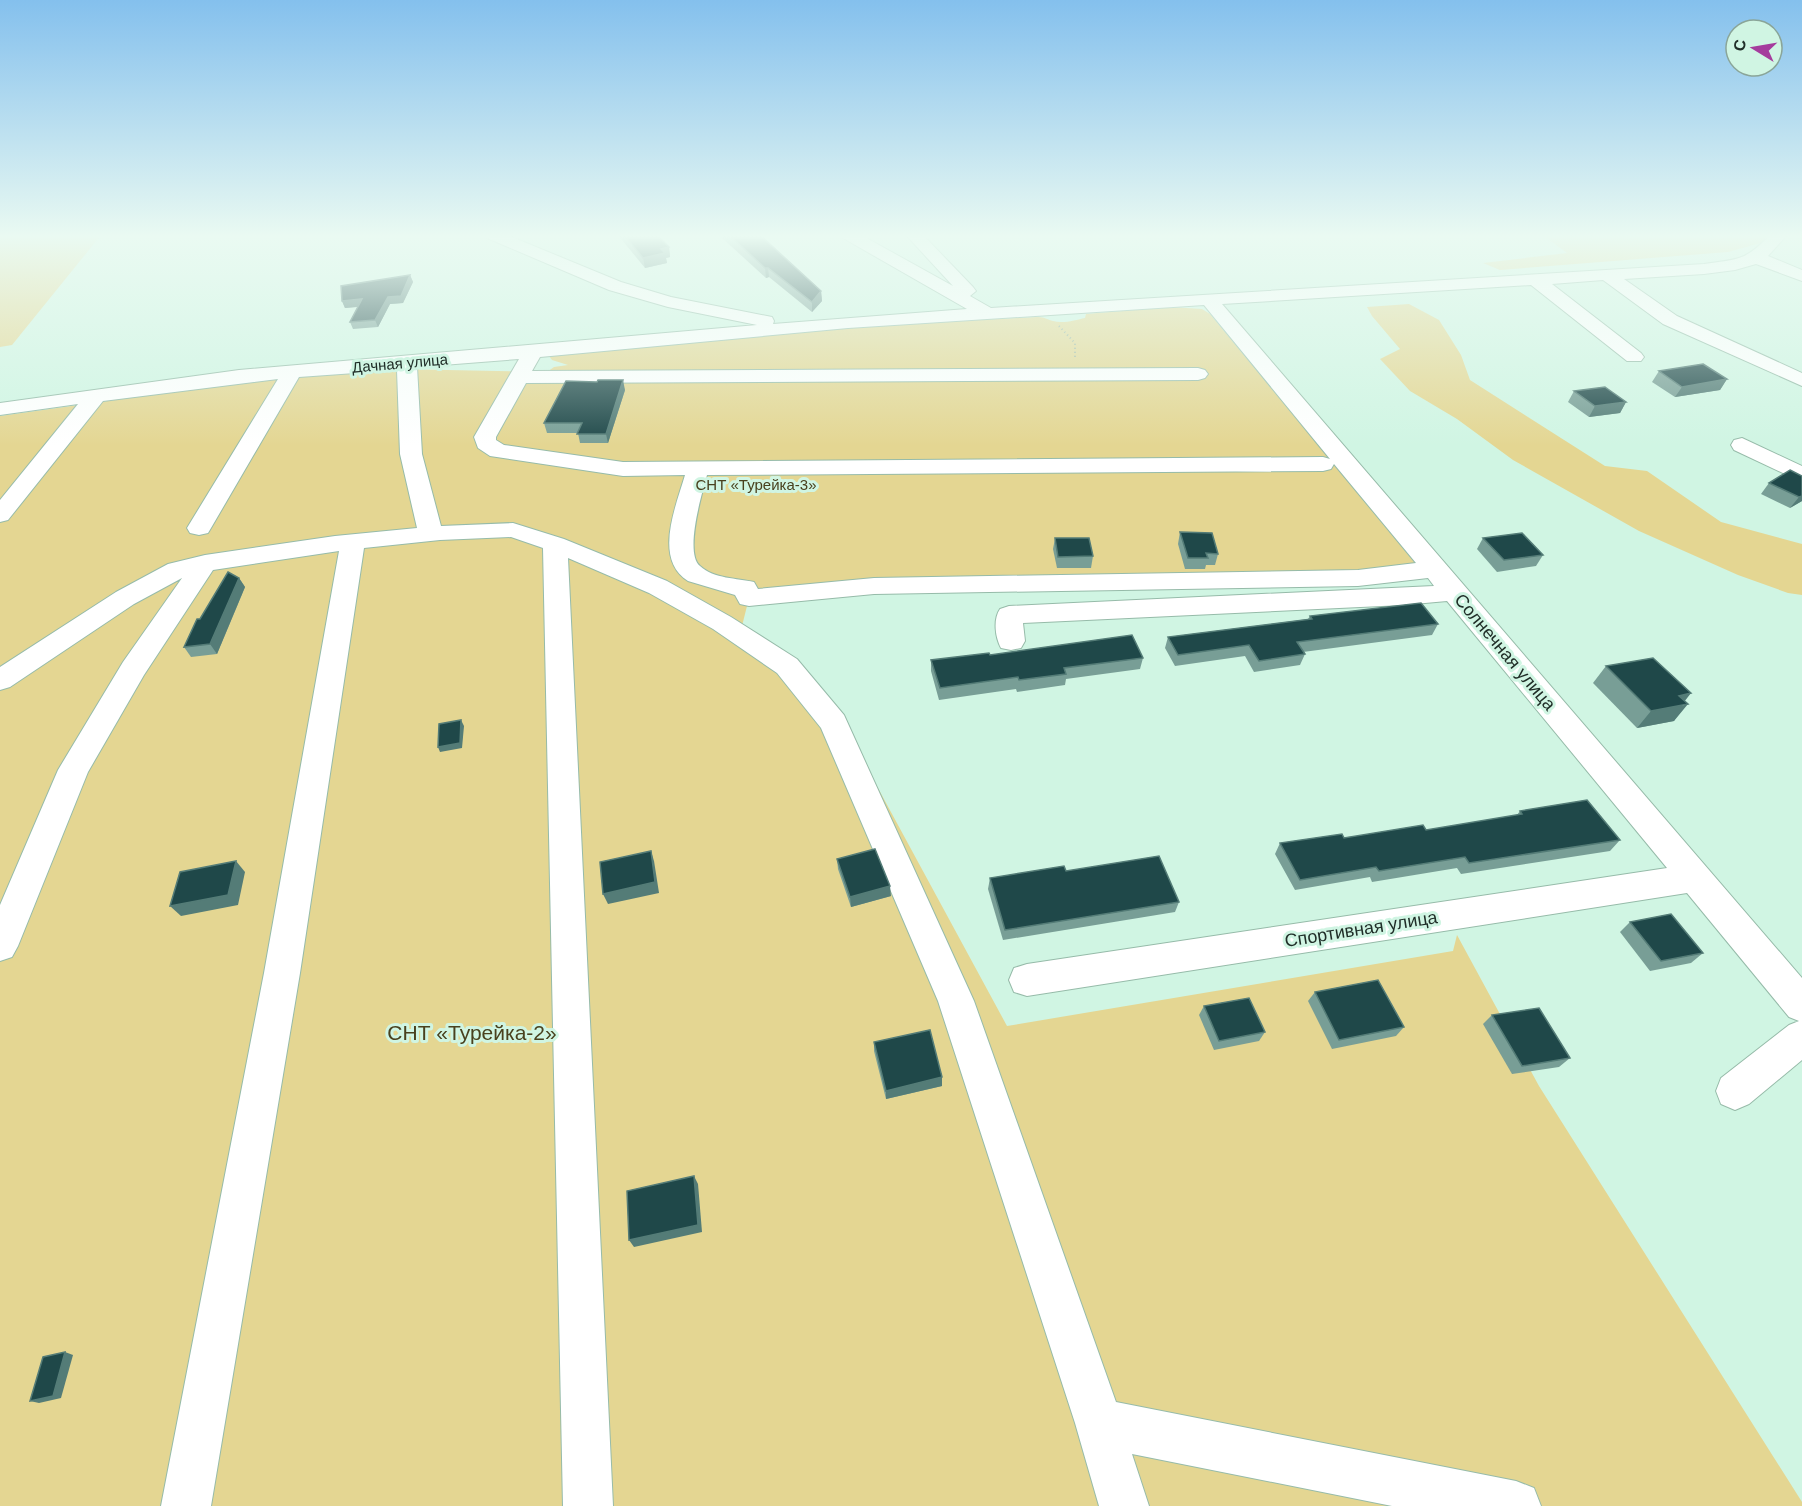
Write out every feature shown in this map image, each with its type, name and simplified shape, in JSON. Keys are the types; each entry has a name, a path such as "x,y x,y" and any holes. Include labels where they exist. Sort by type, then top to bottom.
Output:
{"street":[{"path":"685,305 801,328"},
{"path":"973,305 987,313"},
{"path":"980,305 987,313"},
{"name":"Дачная улица","path":"0,410 239,376 399,364 848,322 1109,305"},
{"name":"Солнечная улица","path":"1213,305 1802,1005"},
{"path":"1568,305 1634,357"},
{"path":"1649,305 1670,320 1802,380"},
{"path":"532,352 485,437 486,443 491,448 508,453 623,469 1323,464"},
{"path":"399,364 407,363 411,454 431,534"},
{"path":"199,528 293,372"},
{"path":"519,377 1198,374"},
{"path":"0,515 96,396"},
{"path":"1742,446 1802,475"},
{"path":"698,468 681,541 682,562 690,572 705,579 745,588 749,598 874,586 1358,578 1434,569"},
{"path":"0,680 153,582 177,570 205,562 353,542 431,534 513,530 555,544 658,587 722,623 786,666 834,723 956,1001 1099,1423 1124,1506"},
{"path":"186,1506 282,973 353,542"},
{"path":"555,544 588,1506"},
{"path":"0,946 73,770 133,669 205,562"},
{"path":"1011,640 1009,615 1403,597 1454,592"},
{"name":"Спортивная улица","path":"1027,980 1695,878"},
{"path":"1735,1091 1802,1037"},
{"path":"1099,1423 1516,1506"}],"path":[{"path":"1054,319 1075,343 1076,356 1063,375"}],"green space":[{"path":"0,305 44,305 12,345 0,347"},
{"path":"1411,305 1439,320 1461,355 1470,380 1605,466 1647,471 1721,522 1802,544 1802,595 1788,593 1738,575 1639,531 1513,460 1457,419 1410,391 1380,359 1400,349 1367,307"},
{"name":"СНТ «Турейка-2»","path":"1171,307 1202,309 1210,314 1421,570 1059,582 749,598 741,630 847,731 1007,1026 1453,951 1457,935 1539,1086 1802,1502 1802,1506 0,1506 0,416 280,377 396,369 547,372 554,367 568,365 552,360 549,356 578,348 805,328 1038,317 1065,322 1085,318 1086,314"}],"building":[{"path":"359,305 383,305 375,320 350,322"},
{"path":"1703,364 1727,379 1682,387 1659,371"},
{"path":"598,380 623,380 606,434 577,434 582,423 544,423 566,381 597,382"},
{"path":"1605,387 1626,402 1595,406 1574,391"},
{"path":"1790,470 1802,476 1802,496 1799,497 1769,483"},
{"path":"1180,532 1212,533 1218,554 1206,553 1208,558 1188,558"},
{"path":"1522,533 1543,555 1504,560 1483,538"},
{"path":"1055,538 1089,538 1093,556 1058,557"},
{"path":"228,572 239,578 210,644 184,647 197,619 200,619"},
{"path":"1421,603 1438,624 1297,642 1305,654 1259,661 1249,645 1178,655 1168,637 1312,619 1310,616"},
{"path":"1132,635 1143,658 1064,668 1066,674 1019,680 1018,677 940,688 931,660 989,653 990,655"},
{"path":"1653,658 1691,693 1679,696 1688,704 1651,711 1606,666"},
{"path":"461,720 460,743 438,747 439,724"},
{"path":"1587,800 1620,840 1469,863 1465,857 1379,871 1376,867 1300,880 1280,843 1342,834 1344,838 1423,825 1426,830 1522,814 1520,811"},
{"path":"875,849 890,886 850,897 837,859"},
{"path":"651,851 655,882 603,894 600,862"},
{"path":"1159,856 1179,902 1005,930 990,878 1064,866 1066,871"},
{"path":"236,861 228,895 170,906 180,872"},
{"path":"1671,914 1703,953 1661,961 1630,922"},
{"path":"1378,980 1404,1027 1339,1040 1315,992"},
{"path":"1249,998 1265,1032 1219,1041 1204,1006"},
{"path":"1539,1008 1570,1058 1522,1066 1492,1015"},
{"path":"930,1030 942,1077 886,1091 874,1042"},
{"path":"694,1176 698,1225 629,1240 627,1191"},
{"path":"65,1352 53,1396 30,1401 43,1357"}],"park label":[{"name":"СНТ «Турейка-3»","path":"756,484"}]}
